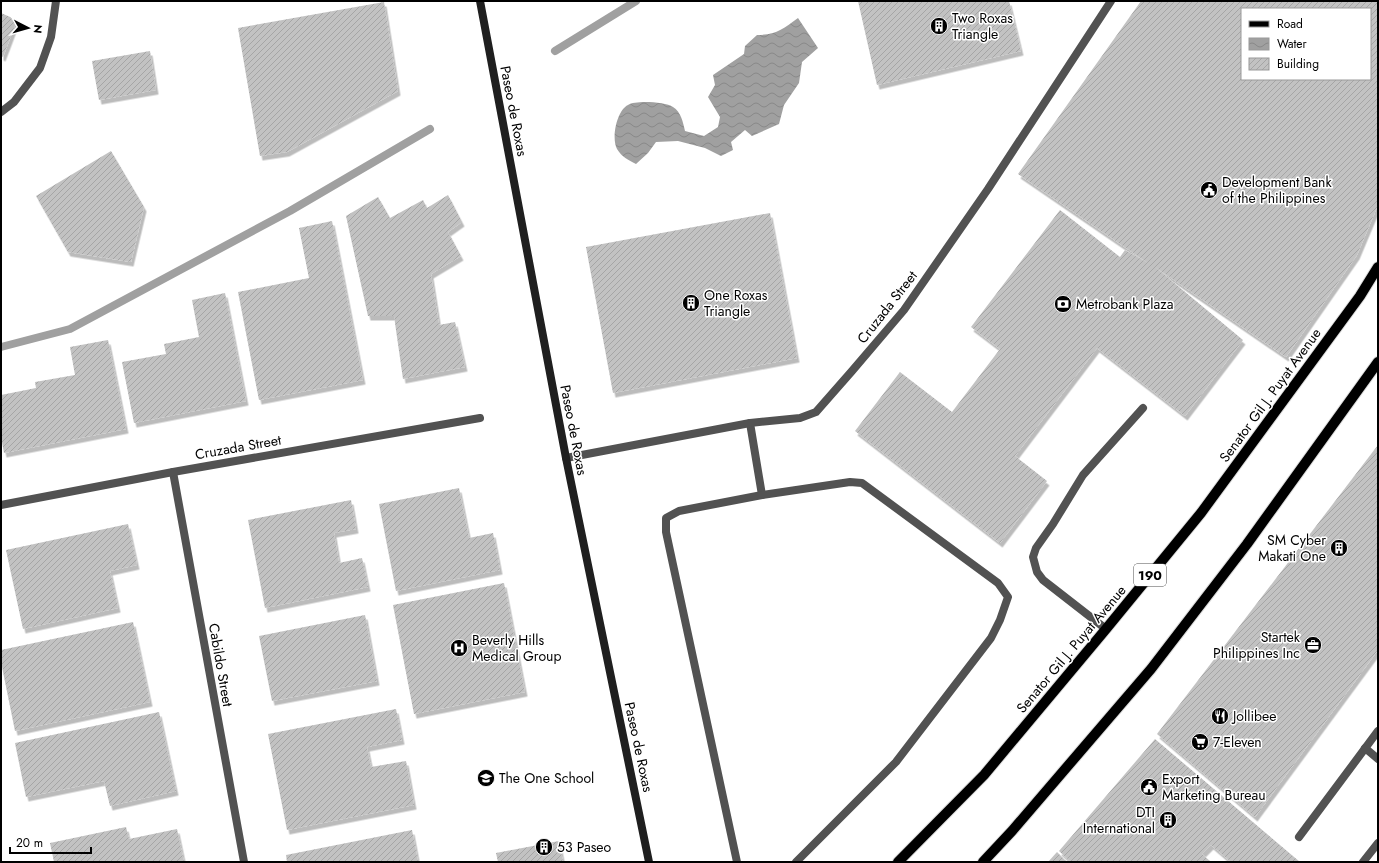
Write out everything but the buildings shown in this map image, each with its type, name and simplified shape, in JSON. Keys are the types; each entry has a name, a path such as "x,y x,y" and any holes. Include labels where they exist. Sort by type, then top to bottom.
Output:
{"main road":[{"name":"Paseo de Roxas","path":"480,1 566,458 649,862"},
{"name":"Senator Gil J. Puyat Avenue","path":"898,862 984,775 1201,513 1360,296 1378,267"},
{"path":"982,862 1012,831 1151,669 1247,544 1378,362"}],"street":[{"path":"1,112 14,102 40,68 51,37 56,1"},
{"name":"Cruzada Street","path":"566,458 750,423 800,418 816,412 908,303 988,189 1111,1"},
{"path":"1106,629 1042,580 1037,572 1033,557 1036,548 1053,524 1083,475 1143,408"},
{"name":"Cruzada Street","path":"1,504 480,418"},
{"path":"750,423 762,495"},
{"name":"Cabildo Street","path":"173,472 244,862"},
{"path":"737,862 666,532 666,518 679,511 762,495 850,482 862,483 998,584 1008,597 1000,620 991,638 896,762 796,862"},
{"path":"1299,837 1378,731"},
{"path":"1365,748 1378,758"},
{"path":"1363,862 1378,843"}],"water":[{"path":"798,18 818,48 802,62 799,83 784,105 779,124 752,136 745,130 731,142 733,150 721,156 705,148 678,141 656,142 648,153 636,164 625,158 619,152 615,144 616,125 621,112 632,103 650,102 673,107 680,114 685,131 704,136 718,127 720,117 708,97 715,85 713,75 744,54 745,46 757,35 764,35 779,31"}],"waterway":[{"path":"555,51 636,1"},
{"path":"1,347 70,329 290,211 430,129"}],"place":[{"name":"Two Roxas Triangle","path":"939,26"},
{"name":"Development Bank of the Philippines","path":"1209,190"},
{"name":"One Roxas Triangle","path":"691,303"},
{"name":"Metrobank Plaza","path":"1063,304"},
{"name":"SM Cyber Makati One","path":"1339,548"},
{"name":"Startek Philippines Inc","path":"1313,645"},
{"name":"Beverly Hills Medical Group","path":"459,648"},
{"name":"Jollibee","path":"1220,716"},
{"name":"7-Eleven","path":"1200,742"},
{"name":"The One School","path":"486,778"},
{"name":"Export Marketing Bureau","path":"1149,787"},
{"name":"DTI International","path":"1168,820"},
{"name":"53 Paseo","path":"544,847"}]}
